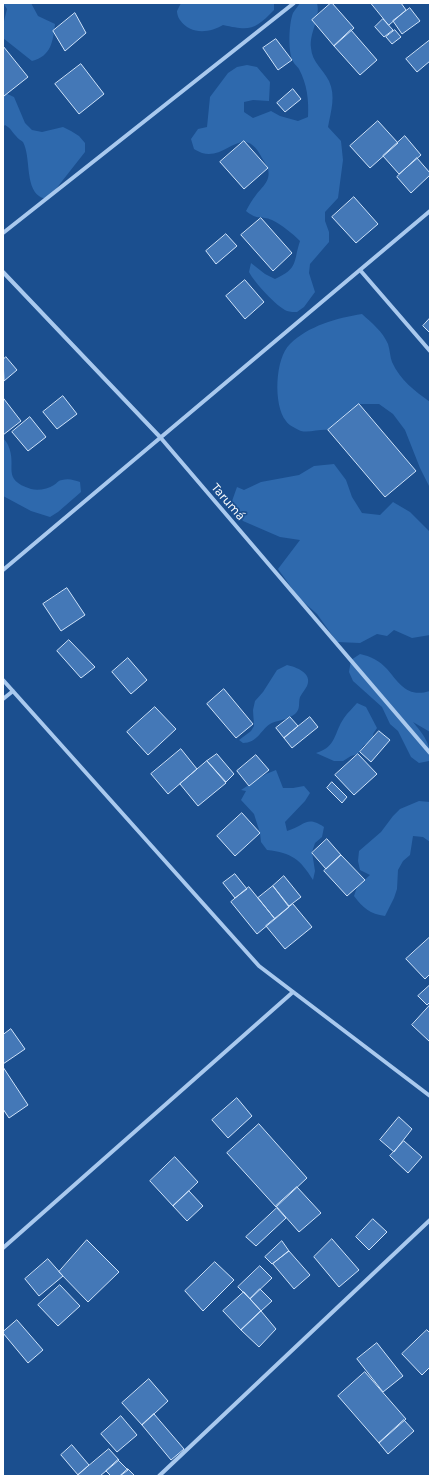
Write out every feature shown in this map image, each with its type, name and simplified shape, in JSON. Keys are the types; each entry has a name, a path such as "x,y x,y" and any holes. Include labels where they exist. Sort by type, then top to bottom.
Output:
{"street":[{"path":"3,233 294,3"},
{"path":"3,570 430,211"},
{"path":"360,270 430,351"},
{"name":"Tarumá","path":"3,272 160,437 430,753"},
{"path":"3,680 259,966 430,1096"},
{"path":"3,699 13,691"},
{"path":"3,1248 293,992"},
{"path":"158,1476 430,1220"}],"shaded area":[{"path":"3,3 31,3 38,16 55,24 52,42 47,52 43,56 32,61 3,38 3,25 7,9"},
{"path":"181,3 274,3 274,10 262,22 252,27 240,28 223,25 212,30 200,31 189,28 179,19 177,11"},
{"path":"300,3 317,3 318,9 311,48 313,57 327,77 331,87 333,98 328,127 341,141 343,160 338,198 325,212 325,221 329,232 329,242 310,264 309,273 315,292 304,307 295,312 283,309 272,300 249,272 251,263 265,274 275,279 283,275 292,268 294,264 300,241 287,229 276,222 254,216 246,211 267,180 269,173 266,165 255,147 248,143 241,142 211,154 202,153 194,149 191,139 198,129 207,127 210,97 228,73 237,67 247,65 257,67 270,82 269,101 253,100 244,102 244,112 253,118 271,111 280,116 298,121 308,117 308,98 306,86 299,69 294,63 290,49 292,17"},
{"path":"3,92 14,97 25,123 32,130 42,132 63,127 79,136 85,143 85,152 48,199 39,196 32,185 27,155 23,142 7,126 5,125 3,127"},
{"path":"362,314 377,328 386,340 389,346 392,362 399,374 413,389 430,402 430,488 420,468 405,430 393,414 379,404 359,404 328,430 307,432 301,431 289,424 282,414 278,393 279,370 281,360 290,344 305,332 323,324"},
{"path":"3,438 11,453 12,472 16,481 31,489 40,490 46,489 61,480 69,479 80,482 81,492 50,517 31,511 3,496"},
{"path":"334,464 346,480 352,497 362,513 380,515 393,502 410,512 430,532 430,635 412,638 394,630 387,636 377,634 360,643 337,642 317,614 299,598 278,569 300,540 280,537 243,521 231,504 237,487 244,490 261,482 299,475 314,466"},
{"path":"360,654 378,661 400,684 410,691 422,693 430,691 430,732 413,722 426,740 430,755 429,761 419,763 411,757 398,731 390,724 382,707 353,681 349,672 351,660"},
{"path":"287,665 303,671 308,678 307,686 300,697 298,710 292,716 270,724 252,741 243,743 239,740 251,731 254,726 253,710 255,701 263,692 277,670"},
{"path":"357,703 366,707 377,728 373,734 374,742 364,745 358,754 343,761 334,761 316,753 328,747 344,718"},
{"path":"276,770 283,788 304,786 310,793 305,801 285,822 287,831 309,822 313,822 324,827 322,837 315,843 312,852 315,871 313,880 304,867 294,858 283,853 267,850 261,842 260,833 254,814 241,800 246,791 241,790 266,774"},
{"path":"419,801 430,802 430,842 423,837 413,836 410,855 403,861 398,870 397,889 394,898 385,916 375,914 364,907 354,896 357,887 370,875 360,870 358,861 359,851 381,832 400,809"}],"building":[{"path":"331,3 354,28 334,46 312,20"},
{"path":"371,3 401,3 406,10 389,25"},
{"path":"410,8 420,21 402,34 393,21"},
{"path":"75,13 86,33 65,51 53,31"},
{"path":"383,19 393,30 384,37 375,27"},
{"path":"351,30 377,60 360,75 334,46"},
{"path":"395,30 401,37 392,44 386,37"},
{"path":"276,39 292,60 278,70 263,48"},
{"path":"430,40 430,61 417,72 406,59"},
{"path":"3,46 28,77 4,96 3,95"},
{"path":"81,64 104,94 79,114 55,84"},
{"path":"293,89 301,99 285,112 277,103"},
{"path":"378,121 398,143 370,168 350,146"},
{"path":"405,136 421,155 399,174 383,156"},
{"path":"244,141 268,168 244,189 220,162"},
{"path":"417,158 430,173 430,175 411,193 397,177"},
{"path":"354,197 378,224 356,243 332,217"},
{"path":"261,218 292,253 273,271 241,235"},
{"path":"226,234 237,246 216,264 206,251"},
{"path":"245,280 264,302 245,319 226,296"},
{"path":"430,318 430,333 423,326"},
{"path":"6,357 17,370 4,381 3,360"},
{"path":"63,396 77,414 57,429 43,412"},
{"path":"4,399 21,421 3,435 3,400"},
{"path":"359,404 416,471 385,497 328,430"},
{"path":"30,417 46,437 28,451 12,432"},
{"path":"67,588 85,615 61,631 43,604"},
{"path":"69,640 95,667 81,678 57,651"},
{"path":"128,658 147,680 131,694 112,672"},
{"path":"224,689 253,724 236,738 207,704"},
{"path":"155,707 176,729 148,755 127,732"},
{"path":"290,717 298,726 284,738 276,728"},
{"path":"310,717 318,727 292,748 284,738"},
{"path":"379,731 390,740 371,762 360,752"},
{"path":"181,749 197,769 168,794 151,774"},
{"path":"217,754 234,774 226,782 207,761"},
{"path":"358,754 377,774 354,795 335,775"},
{"path":"256,755 269,770 249,786 237,771"},
{"path":"207,761 226,783 198,806 180,784"},
{"path":"332,782 347,797 342,803 327,788"},
{"path":"242,813 260,833 235,856 217,836"},
{"path":"327,839 341,855 326,869 312,853"},
{"path":"341,855 365,880 347,896 324,871"},
{"path":"235,874 247,889 235,898 223,883"},
{"path":"284,876 301,897 289,906 273,886"},
{"path":"273,886 289,907 275,919 258,898"},
{"path":"249,887 275,919 257,934 231,902"},
{"path":"293,904 312,927 285,949 266,926"},
{"path":"430,937 430,974 425,979 406,959"},
{"path":"430,985 430,1002 427,1005 418,996"},
{"path":"430,1005 430,1042 412,1025"},
{"path":"11,1029 25,1049 3,1064 3,1035"},
{"path":"3,1067 28,1105 9,1118 3,1109"},
{"path":"237,1098 252,1116 228,1138 212,1120"},
{"path":"399,1117 412,1129 394,1152 380,1140"},
{"path":"259,1124 307,1178 276,1207 227,1153"},
{"path":"404,1141 422,1157 408,1173 390,1156"},
{"path":"175,1157 198,1182 173,1206 150,1181"},
{"path":"297,1187 321,1213 299,1232 276,1206"},
{"path":"189,1191 203,1206 187,1221 173,1206"},
{"path":"277,1208 286,1218 256,1246 246,1237"},
{"path":"373,1219 387,1232 369,1250 356,1237"},
{"path":"332,1239 359,1270 339,1287 314,1257"},
{"path":"87,1240 119,1272 88,1302 59,1272"},
{"path":"282,1241 289,1251 272,1264 265,1257"},
{"path":"289,1251 310,1275 294,1289 273,1264"},
{"path":"48,1259 63,1276 39,1296 25,1279"},
{"path":"215,1262 234,1280 203,1311 185,1291"},
{"path":"260,1266 272,1278 250,1299 238,1287"},
{"path":"60,1285 80,1306 58,1326 38,1305"},
{"path":"260,1289 272,1301 261,1311 250,1299"},
{"path":"244,1292 261,1311 241,1330 223,1311"},
{"path":"261,1311 276,1329 259,1347 241,1330"},
{"path":"17,1320 43,1350 28,1363 3,1333"},
{"path":"427,1330 430,1333 430,1367 422,1375 402,1354"},
{"path":"377,1343 403,1376 383,1392 357,1359"},
{"path":"365,1372 406,1419 379,1443 338,1396"},
{"path":"149,1379 168,1401 142,1425 122,1403"},
{"path":"154,1414 184,1449 171,1460 142,1425"},
{"path":"121,1416 137,1435 117,1452 101,1434"},
{"path":"404,1420 414,1431 388,1454 379,1443"},
{"path":"72,1445 89,1465 78,1475 61,1455"},
{"path":"109,1449 119,1460 100,1476 78,1475"},
{"path":"118,1460 128,1470 120,1476 111,1476 106,1471"},
{"path":"128,1469 135,1476 120,1476"}]}
